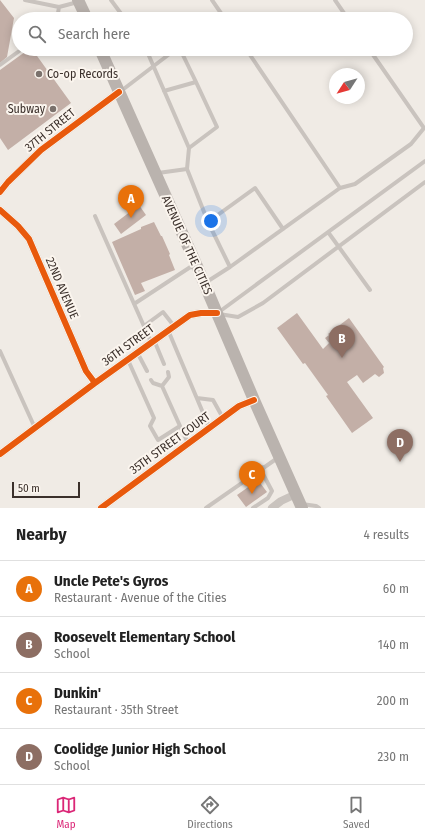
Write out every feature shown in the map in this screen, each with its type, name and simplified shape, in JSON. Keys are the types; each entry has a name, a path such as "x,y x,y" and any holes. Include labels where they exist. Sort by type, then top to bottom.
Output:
{"main road":[{"path":"79,1 84,12"},
{"name":"AVENUE OF THE CITIES","path":"103,56 300,502"}],"street":[{"name":"37TH STREET","path":"0,192 8,182 41,150 119,92"},
{"name":"22ND AVENUE","path":"0,210 18,226 29,240 86,371 95,383"},
{"name":"36TH STREET","path":"0,454 137,352 190,315 217,313"},
{"name":"35TH STREET COURT","path":"101,508 209,427 239,406 254,400"},
{"path":"272,508 281,501 300,502"}],"lane":[{"path":"25,0 59,7 79,1"},
{"path":"45,0 48,5"},
{"path":"111,0 120,12"},
{"path":"212,0 220,12"},
{"path":"335,0 343,12"},
{"path":"58,12 59,7"},
{"path":"0,65 12,56"},
{"path":"149,56 189,148 187,169 208,222 230,267"},
{"path":"119,92 167,56"},
{"path":"183,56 217,127 189,148"},
{"path":"251,56 340,188"},
{"path":"204,283 230,267 340,188 355,184 411,144 424,128 374,56"},
{"path":"164,91 196,82"},
{"path":"217,313 425,161"},
{"path":"155,174 187,169"},
{"path":"217,313 238,317 263,303 425,182"},
{"path":"208,222 255,188 283,229"},
{"path":"95,216 144,326 164,364"},
{"path":"328,232 370,290"},
{"path":"134,304 196,264"},
{"path":"144,326 163,312 171,328 209,427"},
{"path":"0,351 34,428"},
{"path":"137,352 147,371"},
{"path":"128,359 154,418 150,426 158,440 180,426"},
{"path":"162,386 169,377 168,372"},
{"path":"151,380 153,383 162,386 188,443"},
{"path":"197,398 213,400 223,418"},
{"path":"206,508 279,456"},
{"path":"254,508 268,498 272,491 263,474 263,468"},
{"path":"300,502 319,508"}],"building":[{"path":"0,0 12,15 12,29 7,57 0,63"},
{"path":"19,56 37,56 71,103 8,150 0,138 0,70"},
{"path":"139,205 146,215 121,234 114,224"},
{"path":"154,222 170,254 169,255 175,270 141,283 145,291 135,295 112,242"},
{"path":"297,313 323,349 329,343 325,338 329,335 328,334 349,318 384,367 384,373 379,377 375,374 363,383 357,375 347,382 373,418 352,433 326,396 328,395 277,328"},
{"path":"258,480 267,492 246,507 237,495"}],"cycle path":[{"path":"0,192 8,182 41,150 119,92"},
{"path":"0,210 18,226 29,239 86,371 95,383"},
{"path":"0,454 95,383 190,315 217,313"},
{"path":"101,508 239,406 254,400"}],"place":[{"name":"Co-op Records","path":"39,74"},
{"name":"Subway","path":"53,109"},
{"name":"Uncle Pete's Gyros","path":"131,218"},
{"name":"Roosevelt Elementary School","path":"342,358"},
{"name":"Coolidge Junior High School","path":"400,462"},
{"name":"Dunkin'","path":"252,494"}]}
